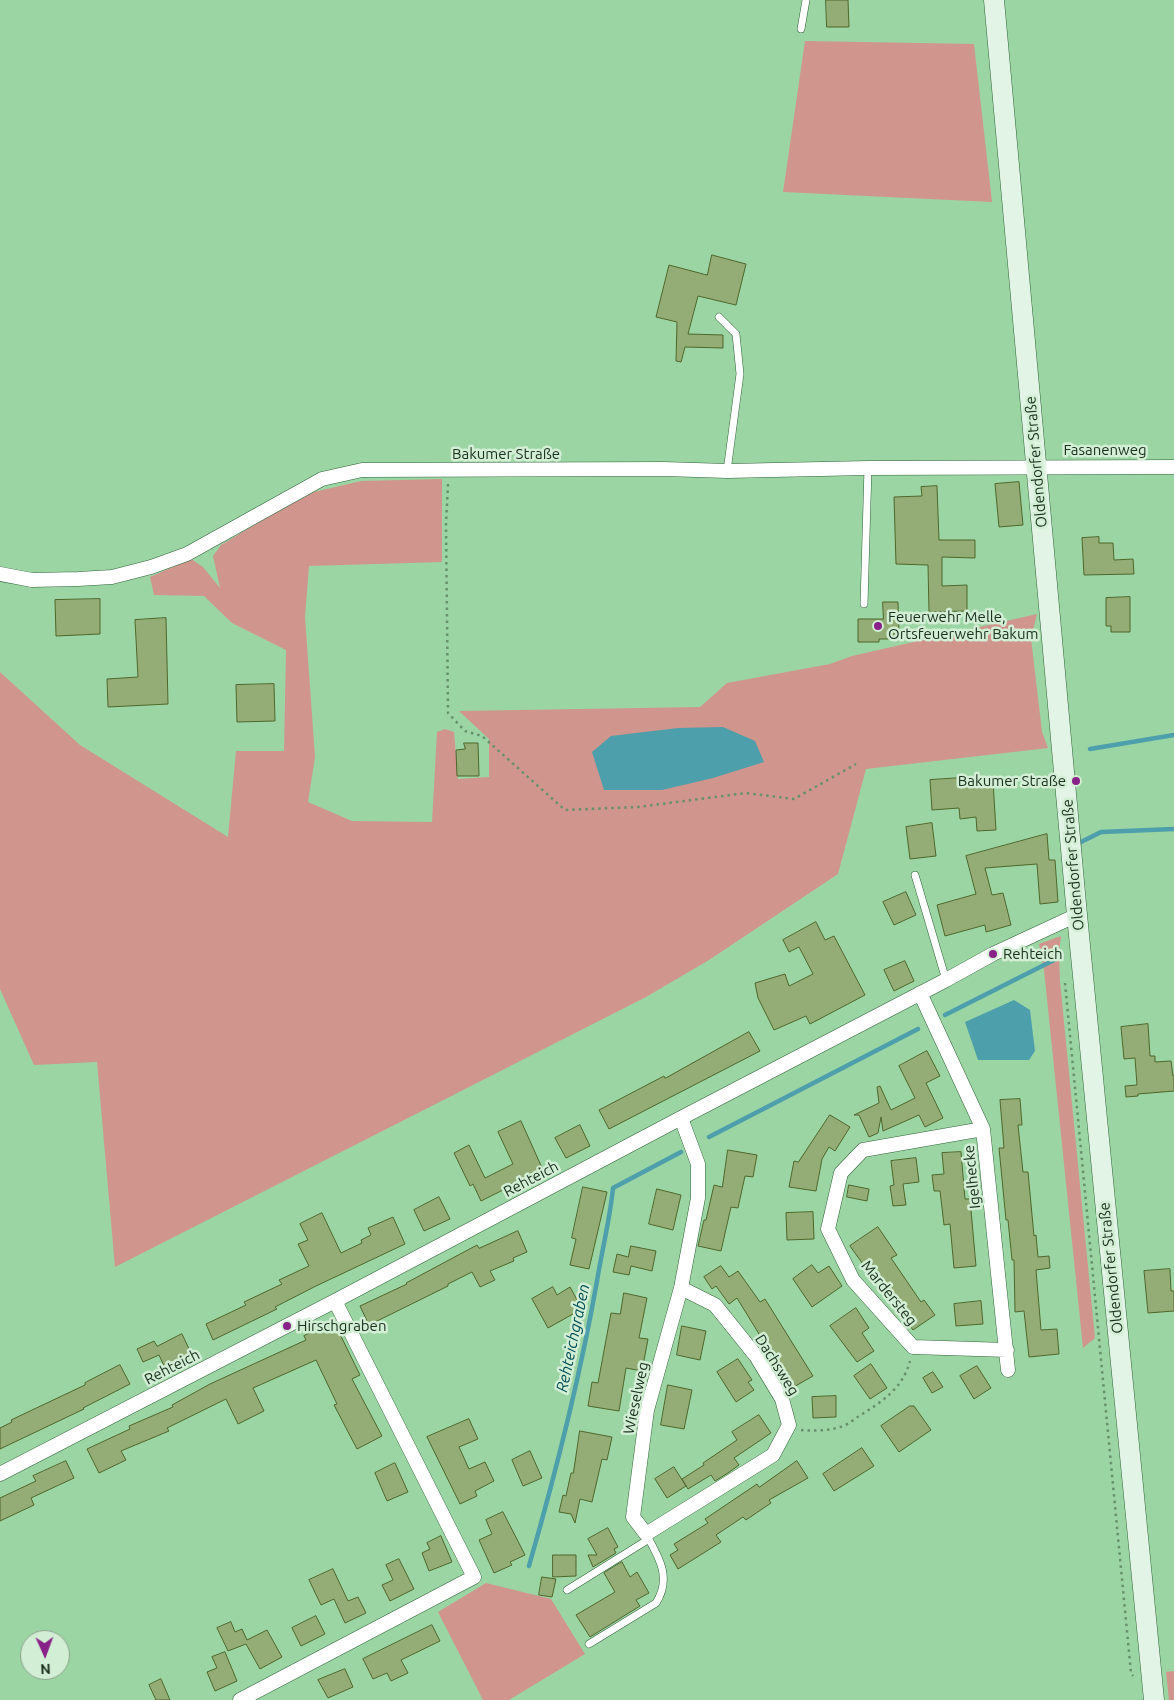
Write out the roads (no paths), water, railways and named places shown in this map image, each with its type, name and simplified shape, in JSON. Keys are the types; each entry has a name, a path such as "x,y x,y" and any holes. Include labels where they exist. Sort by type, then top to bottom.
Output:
{"main road":[{"name":"Oldendorfer Straße","path":"994,0 1077,915 1154,1700"}],"street":[{"name":"Fasanenweg","path":"1037,467 1174,467"},
{"name":"Bakumer Straße","path":"0,574 32,580 112,577 187,554 322,480 362,470 664,469 728,471 1037,467"},
{"name":"Rehteich","path":"0,1474 335,1301 993,954 1077,915"},
{"name":"Igelhecke","path":"920,993 983,1129 1008,1370"},
{"name":"Wieselweg","path":"648,1536 633,1517 647,1410 681,1288 698,1198 698,1164 681,1118"},
{"name":"Mardersteg","path":"983,1129 862,1150 841,1173 828,1229 853,1280 913,1348 1007,1350"},
{"name":"Dachsweg","path":"648,1536 773,1455 790,1425 782,1399 756,1356 715,1305 681,1288"},
{"path":"240,1700 474,1577 335,1301"}],"lane":[{"path":"801,29 806,0"},
{"path":"719,317 736,334 740,374 728,471"},
{"path":"864,604 868,468"},
{"path":"915,875 946,980"},
{"path":"567,1590 648,1536"},
{"name":"Wieselweg","path":"589,1644 656,1603 662,1593 664,1577 658,1554 648,1536"}],"water":[{"path":"723,727 755,741 764,762 713,778 662,790 604,790 592,752 611,736 678,728"},
{"path":"1014,1000 1030,1010 1035,1051 1029,1060 978,1060 965,1022"}],"waterway":[{"path":"1090,749 1174,735"},
{"name":"Rehteichgraben","path":"1079,846 1079,843 1101,832 1174,829"},
{"name":"Rehteichgraben","path":"945,1015 1058,958"},
{"name":"Rehteichgraben","path":"709,1137 918,1029"},
{"name":"Rehteichgraben","path":"529,1566 575,1389 608,1223 613,1188 681,1152"}],"place":[{"name":"Feuerwehr Melle, Ortsfeuerwehr Bakum","path":"878,626"},
{"name":"Bakumer Straße","path":"1076,781"},
{"name":"Rehteich","path":"993,954"},
{"name":"Hirschgraben","path":"287,1326"}]}
